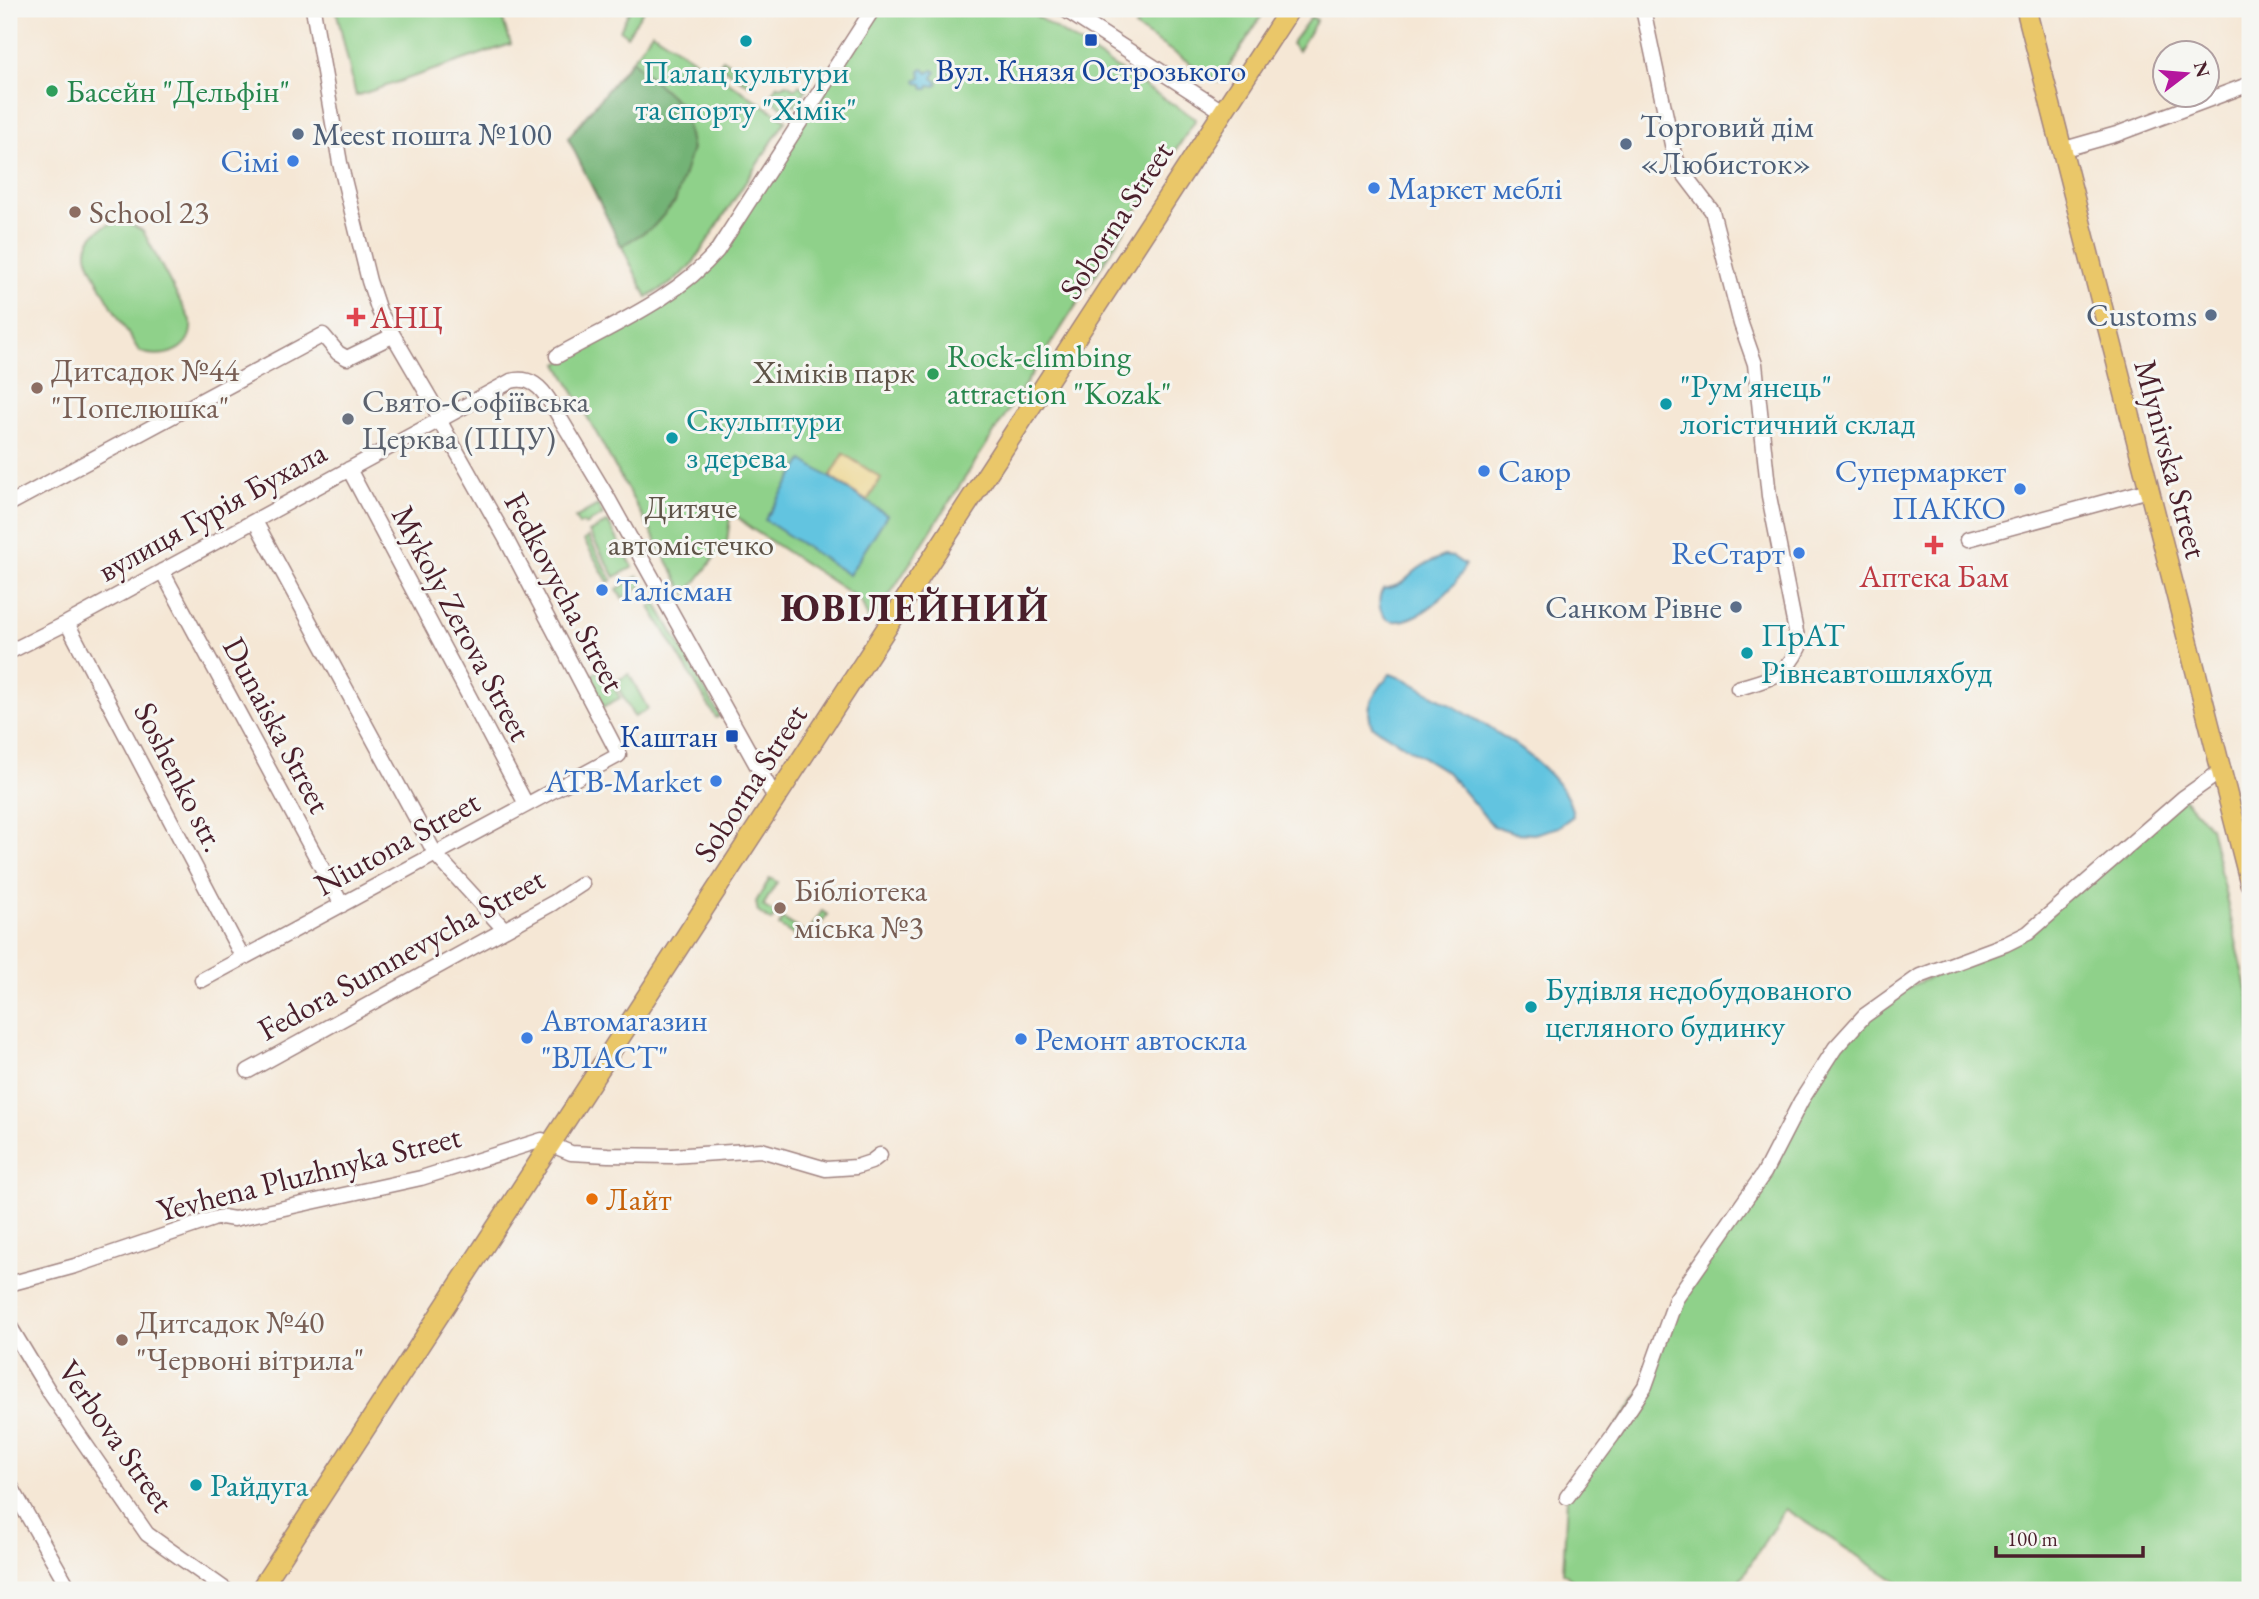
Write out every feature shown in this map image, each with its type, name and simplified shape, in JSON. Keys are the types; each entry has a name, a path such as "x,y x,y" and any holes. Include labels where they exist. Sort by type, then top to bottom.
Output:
{"main road":[{"name":"Soborna Street","path":"260,1590 547,1142 1290,9"},
{"name":"Mlynivska Street","path":"2026,9 2250,883"}],"street":[{"name":"Fedkovycha Street","path":"313,9 330,112 366,268 379,311 431,400 619,755"},
{"path":"557,356 678,288 701,270 717,250 873,9"},
{"path":"1064,9 1222,111"},
{"path":"1643,9 1674,154 1683,173 1712,211 1741,324 1755,364 1769,496 1800,648 1793,662 1780,675 1738,688"},
{"path":"2061,150 2117,134 2250,84"},
{"path":"9,504 323,335 338,354 347,358 392,336"},
{"name":"вулиця Гурія Бухала","path":"9,652 510,381 521,378 533,382 551,403 605,493 775,798"},
{"name":"Mykoly Zerova Street","path":"349,469 526,804"},
{"path":"1969,539 2149,490"},
{"path":"255,521 436,855 504,929"},
{"name":"Dunaiska Street","path":"162,570 342,905"},
{"name":"Soshenko str.","path":"67,623 243,958"},
{"name":"Niutona Street","path":"202,981 619,755"},
{"path":"1567,1497 1612,1436 1644,1386 1676,1299 1764,1172 1801,1101 1835,1048 1864,1016 1920,976 2028,933 2183,798 2221,771"},
{"name":"Fedora Sumnevycha Street","path":"248,1071 553,903 582,884"},
{"path":"547,1142 571,1153 608,1155 672,1156 761,1150 826,1169 856,1167 872,1162 880,1155"},
{"name":"Yevhena Pluzhnyka Street","path":"9,1284 87,1262 213,1219 234,1219 421,1178 547,1142"},
{"name":"Verbova Street","path":"9,1325 50,1394 148,1534 226,1590"},
{"path":"9,1483 70,1590"}],"green space":[{"path":"336,9 499,9 511,44 356,96"},
{"path":"630,9 644,9 627,36 620,30"},
{"name":"Хіміків парк","path":"873,9 1025,9 1196,119 885,602 869,622 859,599 749,527 731,511 727,541 686,595 558,364 617,331 700,270"},
{"path":"1147,9 1266,9 1219,82 1135,27"},
{"path":"1311,17 1317,20 1298,51 1291,44"},
{"path":"652,32 786,120 691,266 670,284 647,297 568,138"},
{"path":"723,59 753,79 749,85 719,65"},
{"path":"632,60 683,107 692,149 675,202 653,227 621,246 568,138"},
{"path":"787,84 795,89 799,85 806,90 796,106 793,103 788,111 769,98 777,85 781,87"},
{"path":"120,222 129,223 143,231 191,322 191,332 187,340 182,347 174,351 157,355 139,351 94,273 87,253 89,241 102,228"},
{"path":"598,505 603,515 585,525 579,525 575,518"},
{"path":"608,522 633,567 615,577 589,532"},
{"path":"588,537 612,580 608,582 584,540"},
{"path":"638,576 644,585 622,598 617,589"},
{"path":"656,603 720,716 716,718 650,607"},
{"path":"604,668 620,698 603,707 587,677"},
{"path":"629,674 648,709 634,717 615,682"},
{"path":"2183,798 2210,827 2250,1002 2250,1590 1910,1590 1785,1509 1734,1590 1589,1590 1563,1573 1567,1497 1645,1386 1663,1330 1764,1173 1835,1048 1890,995 2006,944"},
{"path":"770,878 777,882 763,906 776,914 771,921 758,912 756,902"},
{"path":"822,911 828,915 807,940 801,940 779,926 783,919 807,934"}],"sand":[{"path":"844,454 881,478 867,501 830,477"}],"water":[{"path":"924,69 928,73 933,70 936,72 933,78 938,82 936,86 929,85 928,89 924,89 923,84 917,83 916,80 921,77 920,70"},
{"path":"803,460 887,515 849,575 765,520"},
{"path":"1444,556 1453,557 1465,565 1447,592 1418,615 1398,621 1387,619 1380,605 1383,589 1399,585 1421,567"},
{"path":"1390,674 1407,680 1478,720 1530,756 1551,775 1566,795 1573,816 1558,827 1534,834 1516,833 1493,826 1447,772 1372,726 1370,704"}],"place":[{"name":"Вул. Князя Острозького","path":"1091,40"},
{"name":"Палац культури та спорту \"Хімік\"","path":"746,41"},
{"name":"Басейн \"Дельфін\"","path":"52,91"},
{"name":"Meest пошта №100","path":"298,134"},
{"name":"Торговий дім «Любисток»","path":"1626,144"},
{"name":"Сімі","path":"293,161"},
{"name":"Маркет меблі","path":"1374,188"},
{"name":"School 23","path":"75,212"},
{"name":"Customs","path":"2211,315"},
{"name":"АНЦ","path":"356,317"},
{"name":"Rock-climbing attraction \"Kozak\"","path":"933,374"},
{"name":"Дитсадок №44 \"Попелюшка\"","path":"37,388"},
{"name":"\"Рум'янець\" логістичний склад","path":"1666,404"},
{"name":"Свято-Софіївська Церква (ПЦУ)","path":"348,419"},
{"name":"Скульптури з дерева","path":"672,438"},
{"name":"Саюр","path":"1484,471"},
{"name":"Супермаркет ПАККО","path":"2020,489"},
{"name":"Аптека Бам","path":"1934,545"},
{"name":"ReСтарт","path":"1799,553"},
{"name":"Талісман","path":"602,590"},
{"name":"Санком Рівне","path":"1736,607"},
{"name":"ПрАТ Рівнеавтошляхбуд","path":"1747,653"},
{"name":"Каштан","path":"732,736"},
{"name":"ATB-Market","path":"716,781"},
{"name":"Бібліотека міська №3","path":"780,908"},
{"name":"Будівля недобудованого цегляного будинку","path":"1531,1007"},
{"name":"Автомагазин \"ВЛАСТ\"","path":"527,1038"},
{"name":"Ремонт автоскла","path":"1021,1039"},
{"name":"Лайт","path":"592,1199"},
{"name":"Дитсадок №40 \"Червоні вітрила\"","path":"122,1340"},
{"name":"Райдуга","path":"196,1485"}],"district":[{"name":"ЮВІЛЕЙНИЙ","path":"915,608"}],"park label":[{"name":"Дитяче автомістечко","path":"691,526"}]}
